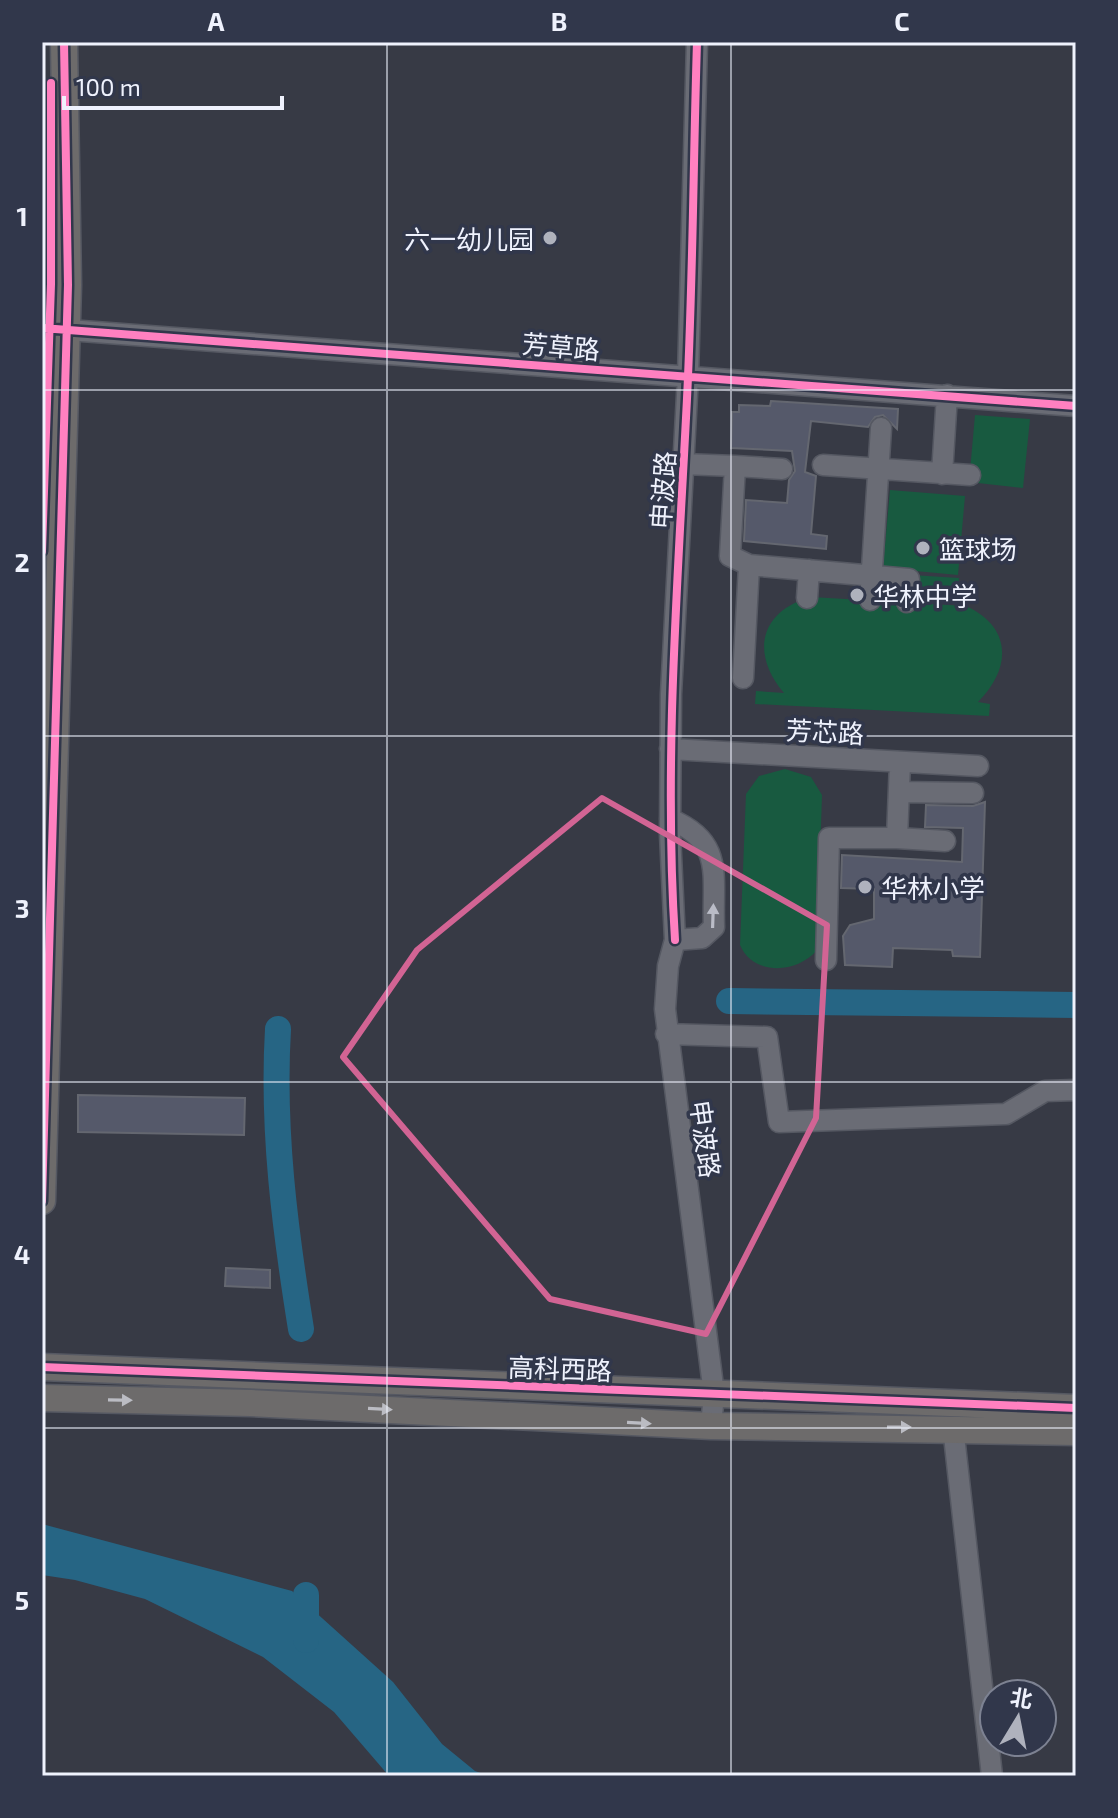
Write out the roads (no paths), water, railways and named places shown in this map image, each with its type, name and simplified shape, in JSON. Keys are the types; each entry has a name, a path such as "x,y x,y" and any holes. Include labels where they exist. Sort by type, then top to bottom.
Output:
{"main road":[{"path":"42,1201 53,328 52,42"},
{"path":"42,551 64,42"},
{"name":"高科西路","path":"42,1367 1076,1408"},
{"name":"高科西路","path":"42,1398 251,1403 711,1426 953,1427 1076,1432"}],"street":[{"name":"申波路","path":"697,42 688,376 670,749 675,940 666,983 666,1034 714,1394 711,1426"},
{"name":"芳草路","path":"53,328 1076,406"},
{"path":"942,474 947,395"},
{"path":"870,600 881,428"},
{"path":"683,464 782,469"},
{"path":"823,465 970,475"},
{"path":"735,466 730,556 749,565 909,579 907,602"},
{"path":"743,678 749,565"},
{"path":"807,598 809,570"},
{"name":"芳芯路","path":"670,749 978,766"},
{"path":"897,838 900,762"},
{"path":"899,792 973,793"},
{"path":"670,819 701,836 712,861 714,927 702,938 675,940"},
{"path":"826,960 829,838 945,841"},
{"path":"666,1034 767,1037 779,1122 1006,1114 1045,1091 1076,1090"},
{"path":"953,1427 992,1776"}],"water":[{"path":"42,1524 292,1591 393,1682 442,1744 475,1771 489,1776 389,1776 334,1712 263,1657 145,1599 75,1580 42,1575"}],"waterway":[{"path":"729,1001 1076,1005"},
{"path":"278,1029 278,1142 301,1329"},
{"path":"306,1595 306,1640"}],"place":[{"name":"六一幼儿园","path":"550,238"},
{"name":"篮球场","path":"923,548"},
{"name":"华林中学","path":"857,595"},
{"name":"华林小学","path":"865,887"}]}
